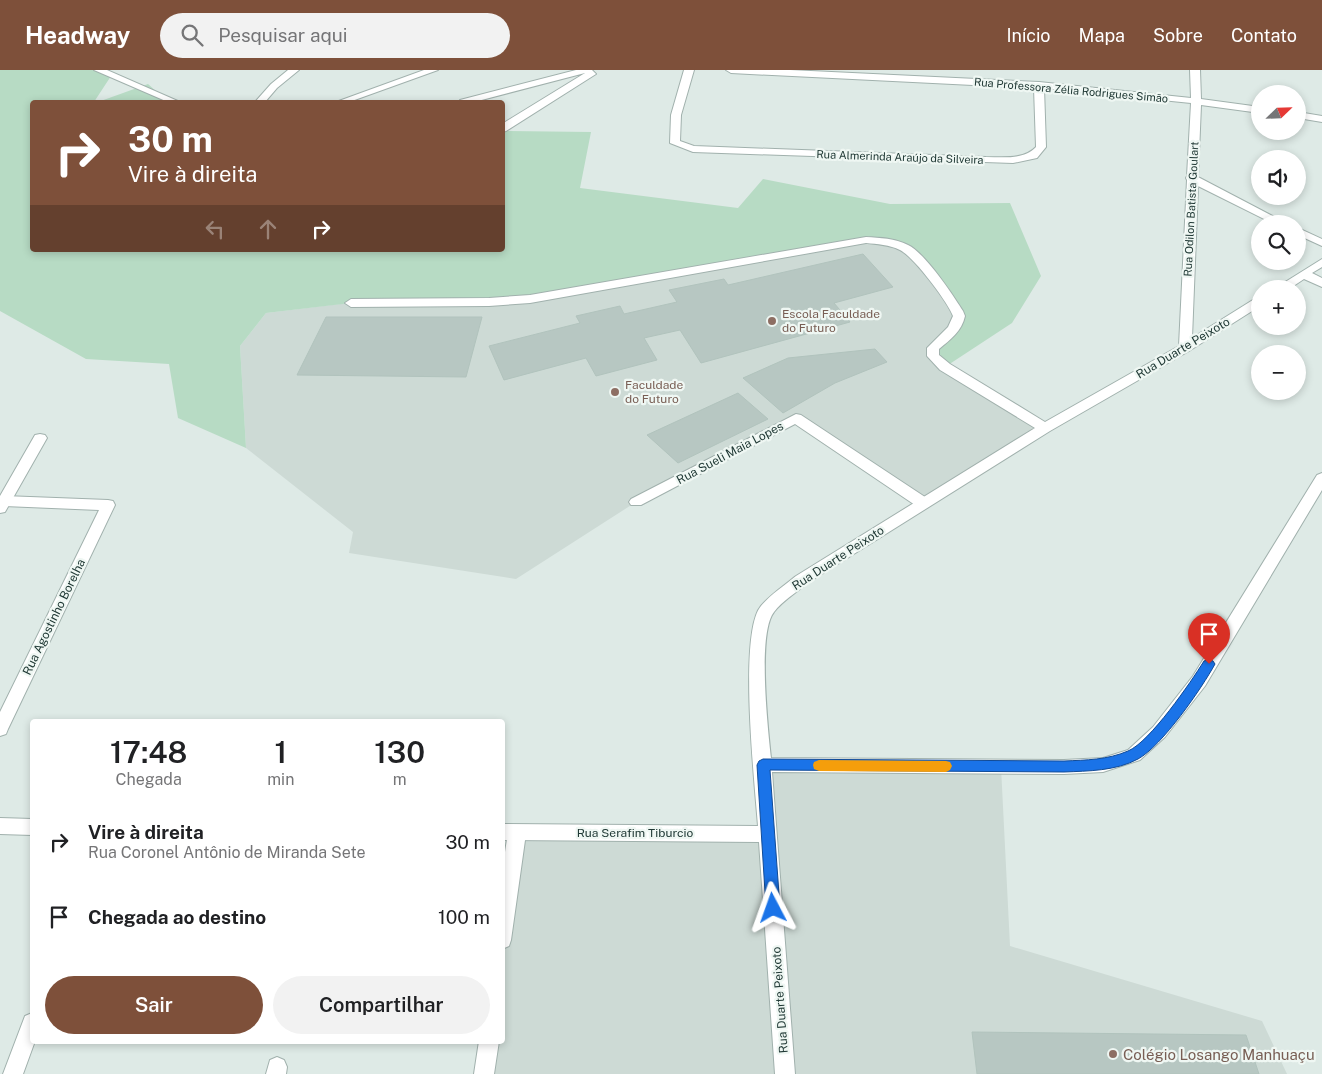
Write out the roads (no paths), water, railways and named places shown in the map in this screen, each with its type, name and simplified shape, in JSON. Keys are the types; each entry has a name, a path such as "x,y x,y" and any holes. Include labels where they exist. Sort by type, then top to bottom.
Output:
{"street":[{"path":"99,70 170,100"},
{"path":"262,100 274,86 294,70"},
{"path":"346,100 433,70"},
{"path":"472,100 586,70"},
{"path":"505,128 596,70"},
{"name":"Rua Almerinda Araújo da Silveira","path":"689,70 676,109 673,128 675,143 693,149 1013,160 1033,156 1041,147 1039,86"},
{"name":"Rua Professora Zélia Rodrigues Simão","path":"731,70 981,81 1196,101 1251,109"},
{"path":"979,70 981,81"},
{"name":"Rua Odilon Batista Goulart","path":"1185,348 1191,178 1196,101 1195,70"},
{"path":"1306,116 1322,119"},
{"path":"1191,178 1264,215"},
{"path":"1306,235 1322,243"},
{"path":"351,303 523,300 866,240 886,242 907,249 954,304 959,315 955,327 933,348 934,356 945,367 1045,428"},
{"path":"1294,280 1322,262"},
{"path":"1304,274 1322,284"},
{"name":"Rua Duarte Peixoto","path":"785,1074 758,702 757,644 766,610 801,580 923,503 1045,428 1185,348 1251,307"},
{"name":"Rua Sueli Maia Lopes","path":"636,502 796,418 923,503"},
{"path":"2,504 40,438"},
{"path":"763,765 1064,767 1103,765 1134,755 1160,732 1198,681 1322,478"},
{"name":"Rua Agostinho Borelha","path":"0,729 108,506 2,504"},
{"path":"0,826 30,827"},
{"path":"505,900 510,832"},
{"name":"Rua Serafim Tiburcio","path":"510,832 768,834"},
{"path":"13,1074 30,1028"},
{"path":"484,1074 489,1044"}],"place":[{"name":"Escola Faculdade do Futuro","path":"772,321"},
{"name":"Faculdade do Futuro","path":"615,392"},
{"name":"Colégio Losango Manhuaçu","path":"1113,1054"}]}
